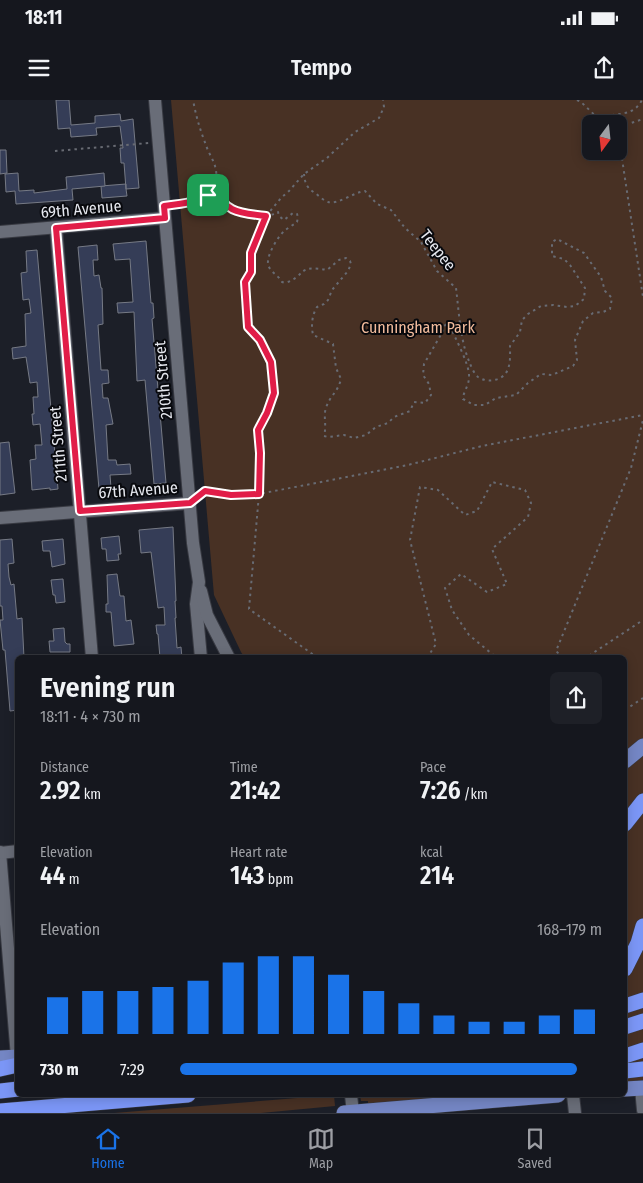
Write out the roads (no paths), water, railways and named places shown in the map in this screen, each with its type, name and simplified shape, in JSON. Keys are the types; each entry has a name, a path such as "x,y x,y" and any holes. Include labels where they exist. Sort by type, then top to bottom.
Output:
{"highway":[{"path":"627,821 643,801"},
{"path":"627,965 634,953 643,926"},
{"path":"627,1005 643,1000"},
{"path":"627,1026 643,1021"},
{"path":"627,1055 643,1050"},
{"path":"0,1069 15,1061"},
{"path":"627,1072 643,1071"},
{"path":"0,1091 15,1089"},
{"path":"0,1111 164,1097"}],"main road":[{"path":"627,759 643,746"},
{"path":"0,1058 15,1060"},
{"path":"627,1089 642,1088"},
{"path":"350,1113 466,1108 544,1097"}],"street":[{"name":"210th Street","path":"155,100 190,503 199,582 196,604 201,655"},
{"name":"69th Avenue","path":"0,232 56,228 164,212"},
{"name":"211th Street","path":"56,228 92,655"},
{"name":"67th Avenue","path":"0,518 190,503"},
{"path":"199,582 207,615 227,655"},
{"path":"15,851 0,852 15,1036"},
{"path":"642,1088 643,1110"},
{"path":"350,1113 351,1097"},
{"path":"573,1097 575,1113"}],"park label":[{"name":"Cunningham Park","path":"418,327"}]}
